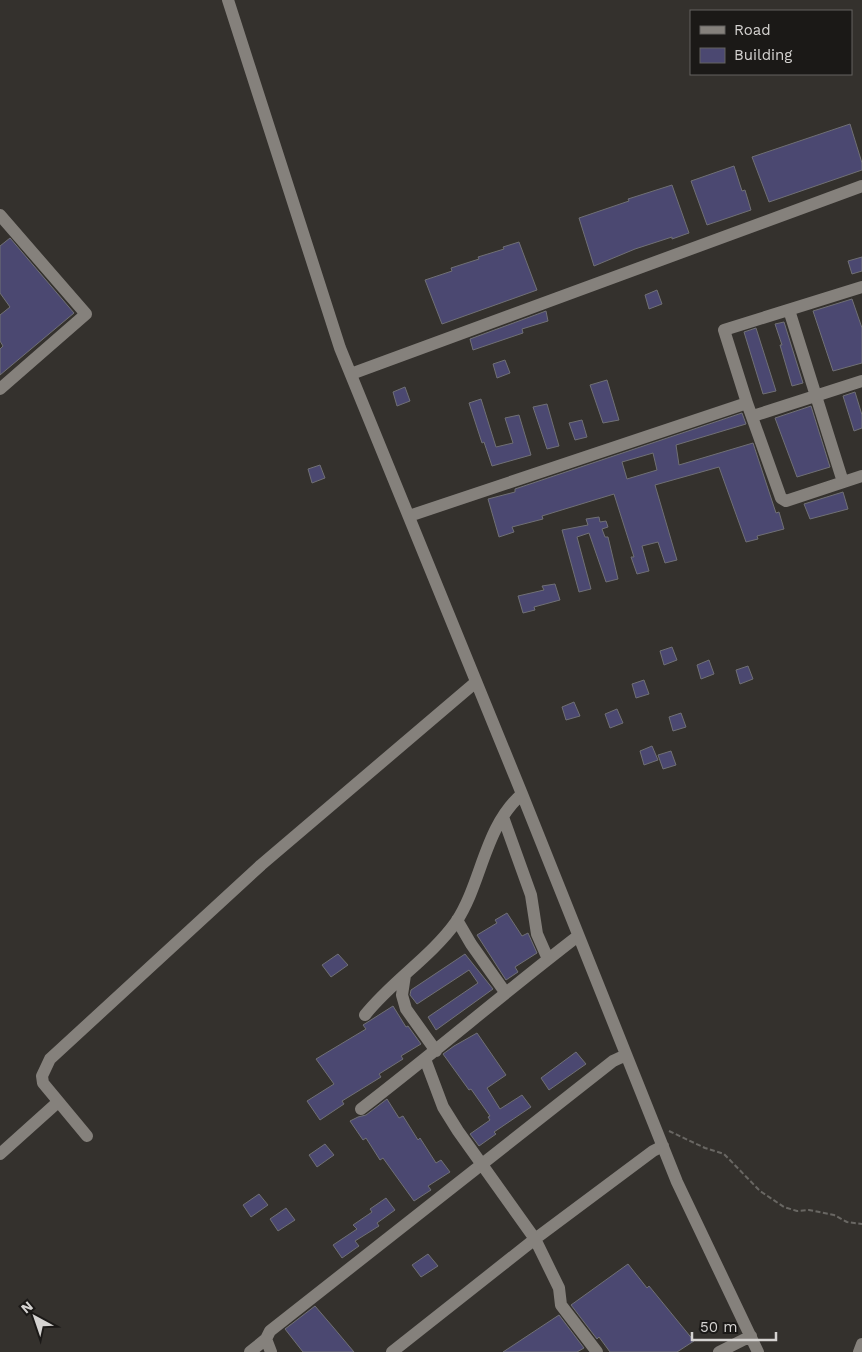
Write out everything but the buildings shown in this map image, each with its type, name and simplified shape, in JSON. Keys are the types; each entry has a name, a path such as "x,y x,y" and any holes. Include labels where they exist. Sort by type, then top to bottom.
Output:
{"street":[{"path":"228,0 340,348 522,794 662,1146 677,1182 758,1352"},
{"path":"351,374 862,186"},
{"path":"0,388 86,314 2,221"},
{"path":"862,287 724,330 778,492 784,500 862,476"},
{"path":"789,310 844,482"},
{"path":"753,416 862,381"},
{"path":"408,516 747,403"},
{"path":"87,1136 43,1084 42,1076 50,1059 261,866 476,682"},
{"path":"366,1015 442,939 457,920 479,870 488,843 512,802 522,794"},
{"path":"503,817 531,895 537,934 548,959"},
{"path":"457,920 505,992"},
{"path":"361,1109 436,1051 505,992 518,984 578,936"},
{"path":"405,975 402,995 406,1009 436,1051"},
{"path":"250,1352 266,1339 270,1331 613,1061 626,1055"},
{"path":"425,1059 443,1107 534,1239 559,1288 561,1305 597,1352"},
{"path":"0,1154 58,1102"},
{"path":"392,1352 534,1239 662,1146"},
{"path":"719,1352 751,1336"},
{"path":"266,1339 271,1352"},
{"path":"859,1352 862,1344"}],"path":[{"path":"653,1124 705,1148 724,1154 760,1191 784,1207 797,1211 810,1210 834,1215 847,1222 862,1224"}]}
